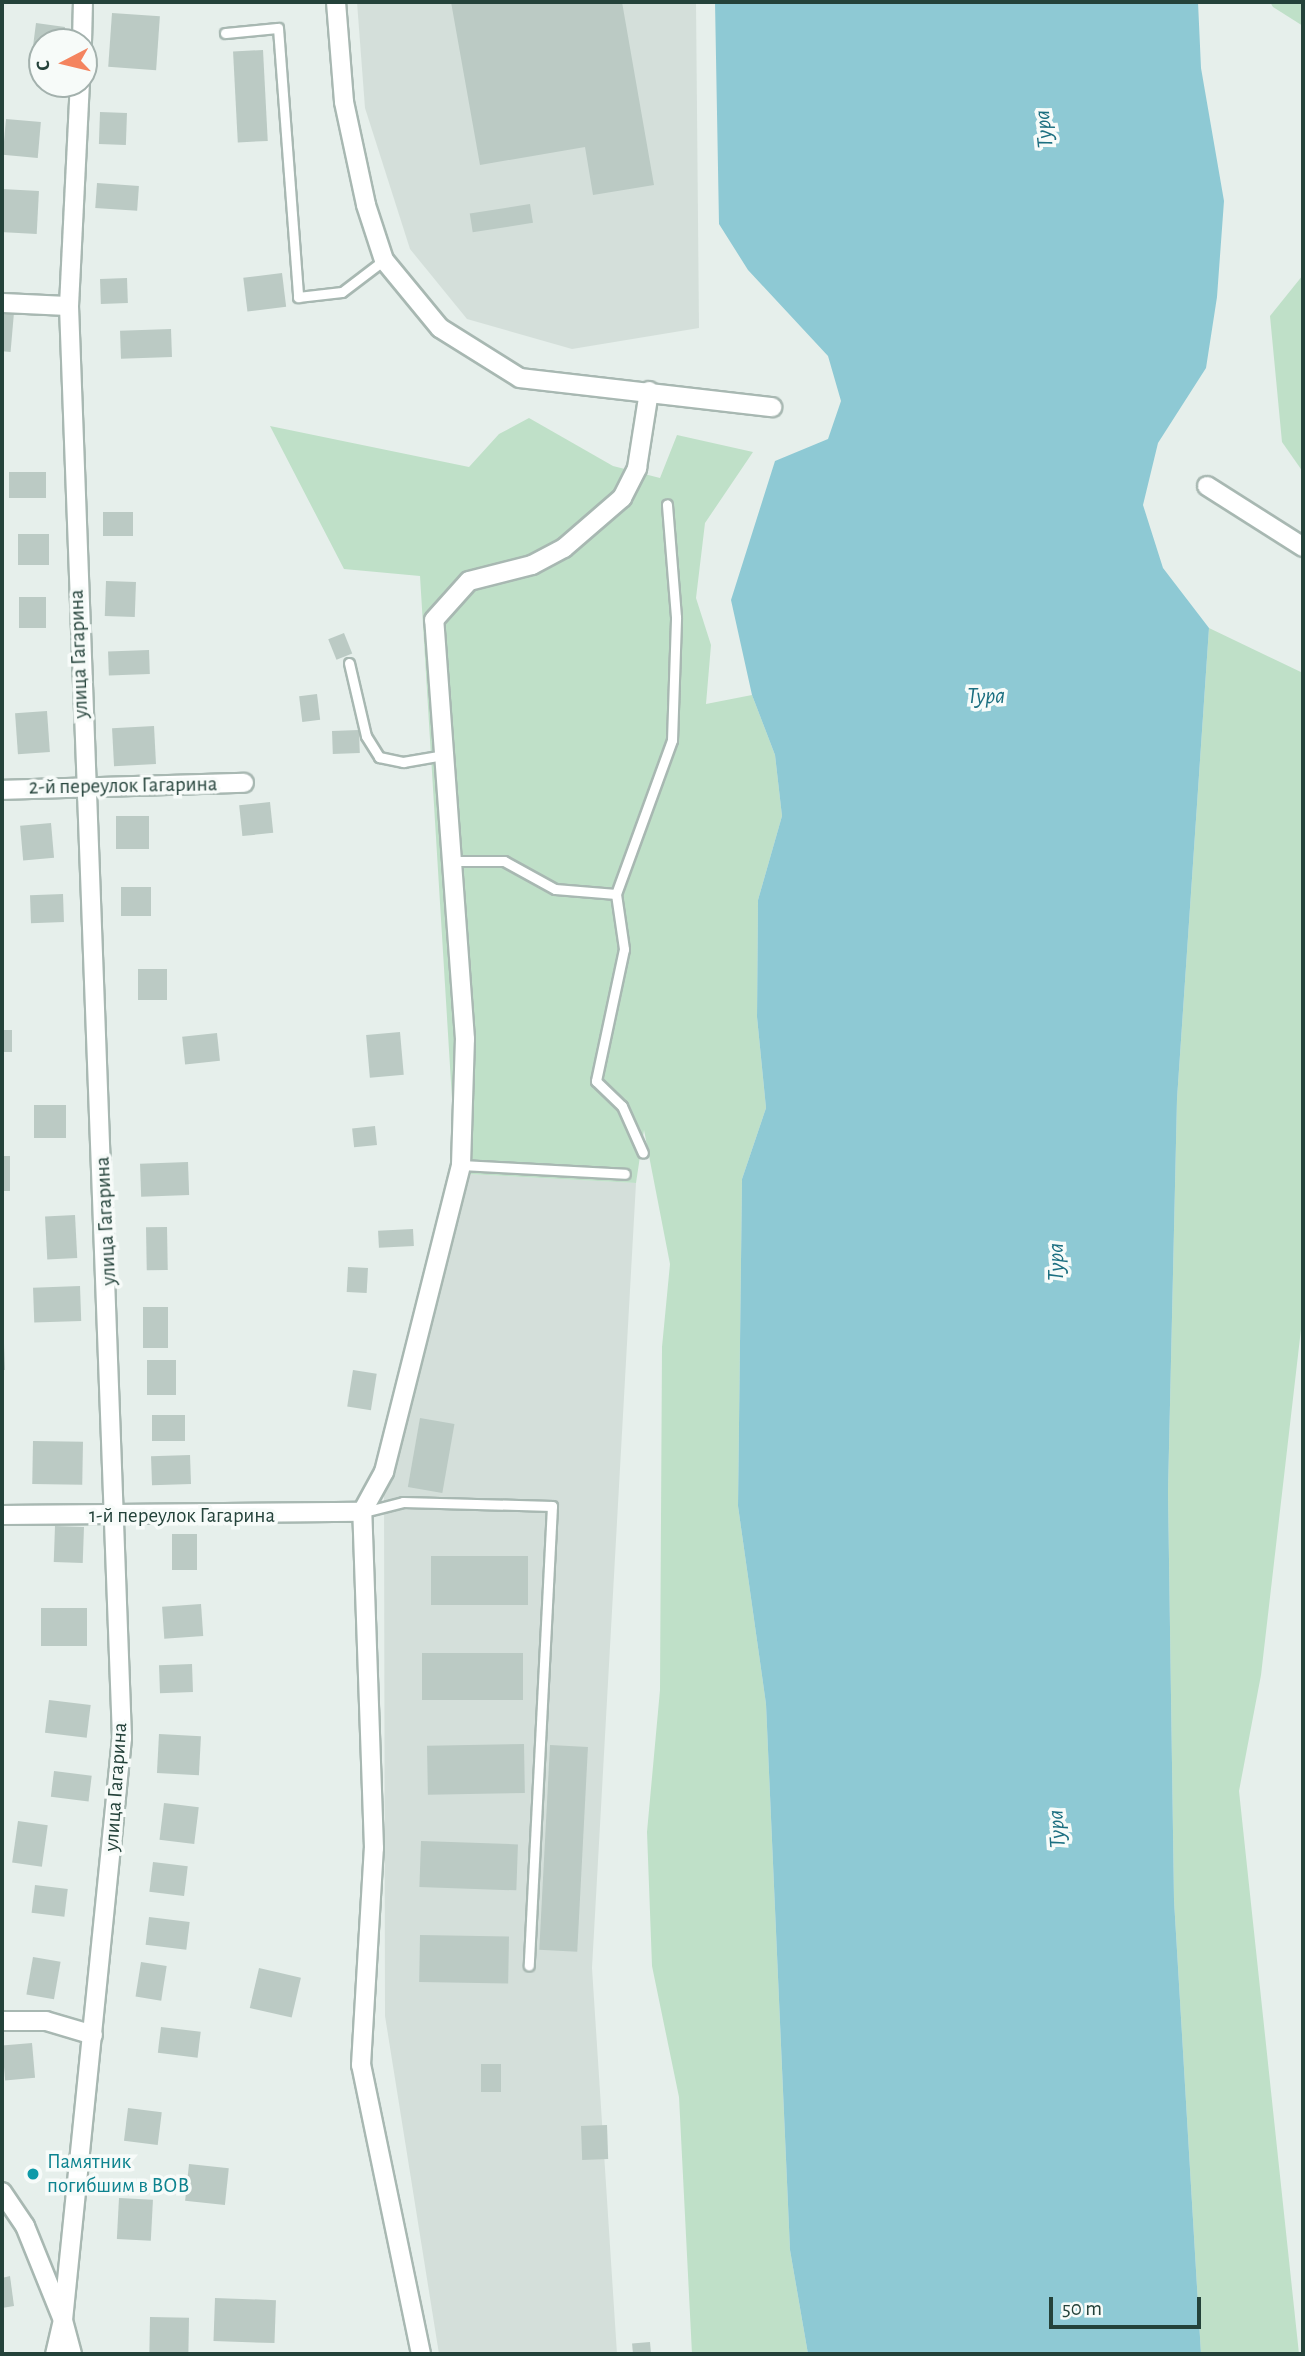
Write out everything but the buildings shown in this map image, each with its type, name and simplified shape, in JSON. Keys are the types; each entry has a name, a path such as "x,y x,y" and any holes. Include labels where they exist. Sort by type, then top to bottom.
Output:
{"street":[{"path":"82,28 83,2"},
{"path":"336,2 344,102 384,260 440,328 520,378 772,407"},
{"name":"улица Гагарина","path":"72,2354 63,2320 122,1738 112,1517 110,1285 83,784 69,306 79,98"},
{"path":"2,303 69,306"},
{"path":"421,2354 361,2065 374,1848 362,1512 384,1472 461,1165 466,1039 434,620 469,581 532,565 564,548 622,498 637,468 649,391"},
{"path":"1207,486 1303,547"},
{"name":"2-й переулок Гагарина","path":"2,790 83,784 244,783"},
{"name":"1-й переулок Гагарина","path":"2,1515 112,1517 362,1512"},
{"path":"2,2021 46,2021 93,2035"},
{"path":"2,2192 25,2226 63,2320 55,2354"}],"lane":[{"path":"225,33 278,28 298,297 342,292 384,260"},
{"path":"643,1153 622,1106 596,1081 624,949 617,894 672,740 676,617 667,504"},
{"path":"349,663 366,736 379,757 403,762 443,755"},
{"path":"454,861 504,861 555,889 617,894"},
{"path":"461,1165 625,1174"},
{"path":"362,1512 403,1503 552,1506 529,1965"}],"shaded area":[{"path":"357,2 696,2 699,328 572,349 467,319 410,249 365,108"},
{"path":"467,1174 636,1183 592,1968 617,2354 439,2354 385,2016 384,1491"}],"green space":[{"path":"1270,2 1303,2 1303,26 1273,7"},
{"path":"1303,275 1303,472 1282,442 1270,316"},
{"path":"529,418 613,466 660,478 677,435 753,452 705,523 696,598 711,645 706,704 752,695 775,755 782,816 758,900 757,1017 766,1108 742,1179 738,1506 766,1704 790,2250 808,2354 692,2354 679,2097 652,1966 647,1832 660,1690 662,1347 670,1264 644,1130 636,1183 467,1174 454,1132 420,576 344,569 270,426 469,467 499,434"},
{"path":"1209,628 1303,673 1303,1312 1261,1675 1239,1791 1299,2354 1201,2354 1174,1900 1168,1492 1177,1099"}],"water":[{"name":"Тура","path":"715,2 1198,2 1201,68 1224,201 1217,297 1206,368 1158,443 1143,505 1163,568 1209,628 1177,1099 1168,1492 1174,1900 1201,2354 808,2354 790,2250 766,1704 738,1506 742,1179 766,1108 757,1017 758,900 782,816 775,755 752,695 731,600 775,461 828,439 841,401 828,356 748,270 719,224"}],"place":[{"name":"Памятник погибшим в ВОВ","path":"33,2174"}]}
